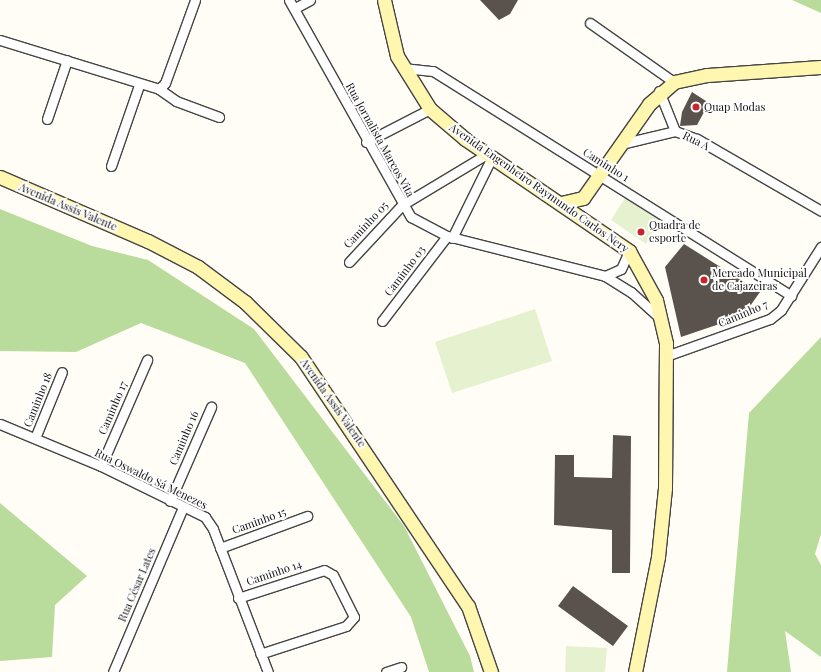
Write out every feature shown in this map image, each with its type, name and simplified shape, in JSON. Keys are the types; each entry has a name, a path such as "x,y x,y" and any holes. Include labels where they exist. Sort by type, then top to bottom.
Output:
{"main road":[{"name":"Avenida Engenheiro Raymundo Carlos Nery","path":"384,0 390,36 404,68 430,109 490,156 584,218 629,251 650,285 663,321 666,356 662,523 635,672"},
{"path":"561,203 583,198 625,143 659,91 674,82 707,75 821,67"},
{"name":"Avenida Assis Valente","path":"0,177 148,241 198,267 245,302 280,337 320,382 444,568 480,632 491,672"},
{"path":"583,198 584,218"}],"street":[{"path":"159,89 165,83 195,0"},
{"path":"292,4 310,0"},
{"name":"Rua Jornalista Marcos Vita","path":"292,4 366,142 402,205 421,224 449,237 605,276 638,297 663,321"},
{"path":"590,23 674,82"},
{"path":"0,40 67,60 139,85 159,89 176,101 219,117"},
{"path":"47,119 67,60"},
{"name":"Caminho 1","path":"404,68 432,70 791,296"},
{"path":"111,166 139,85"},
{"path":"659,91 675,131"},
{"path":"366,142 430,109"},
{"name":"Rua A","path":"625,143 675,131 697,140 821,211"},
{"name":"Caminho 05","path":"349,262 402,205 490,156"},
{"name":"Caminho 03","path":"382,321 449,237 490,156"},
{"name":"Caminho 7","path":"666,356 770,318 791,296 821,247"},
{"path":"605,276 621,269 629,251"},
{"name":"Caminho 17","path":"101,466 147,360"},
{"name":"Caminho 18","path":"35,438 62,372"},
{"name":"Caminho 16","path":"170,501 211,407"},
{"name":"Rua Oswaldo Sá Menezes","path":"0,424 101,466 183,508 205,517 220,548 238,598 268,672"},
{"name":"Rua César Lates","path":"113,672 183,508"},
{"name":"Caminho 15","path":"220,548 307,516"},
{"name":"Caminho 14","path":"238,598 318,571 333,575 354,617 350,624 318,636 260,654"},
{"path":"386,672 401,667"}],"green space":[{"path":"792,0 821,0 821,13"},
{"name":"Quadra de esporte","path":"625,198 659,220 646,244 611,220"},
{"path":"0,209 92,246 148,260 254,329 404,526 470,656 474,672 429,672 411,617 245,363 141,323 76,352 0,351"},
{"path":"535,309 552,361 452,393 435,342"},
{"path":"821,337 821,534 815,554 821,565 821,657 785,631 791,672 727,672 749,413"},
{"path":"0,503 87,576 55,605 52,657 0,661"},
{"path":"566,646 607,648 605,672 565,672"}],"building":[{"path":"480,0 518,0 510,14 499,20"},
{"name":"Quap Modas","path":"692,92 709,103 697,125 680,126 682,112"},
{"name":"Mercado Municipal de Cajazeiras","path":"684,244 760,292 743,316 681,337 665,267"},
{"path":"613,435 631,436 630,573 612,573 612,530 554,525 555,455 574,455 574,477 612,478"},
{"path":"573,586 628,626 613,646 558,606"}],"place":[{"name":"Quap Modas","path":"696,107"},
{"name":"Quadra de esporte","path":"641,232"},
{"name":"Mercado Municipal de Cajazeiras","path":"704,280"}]}
